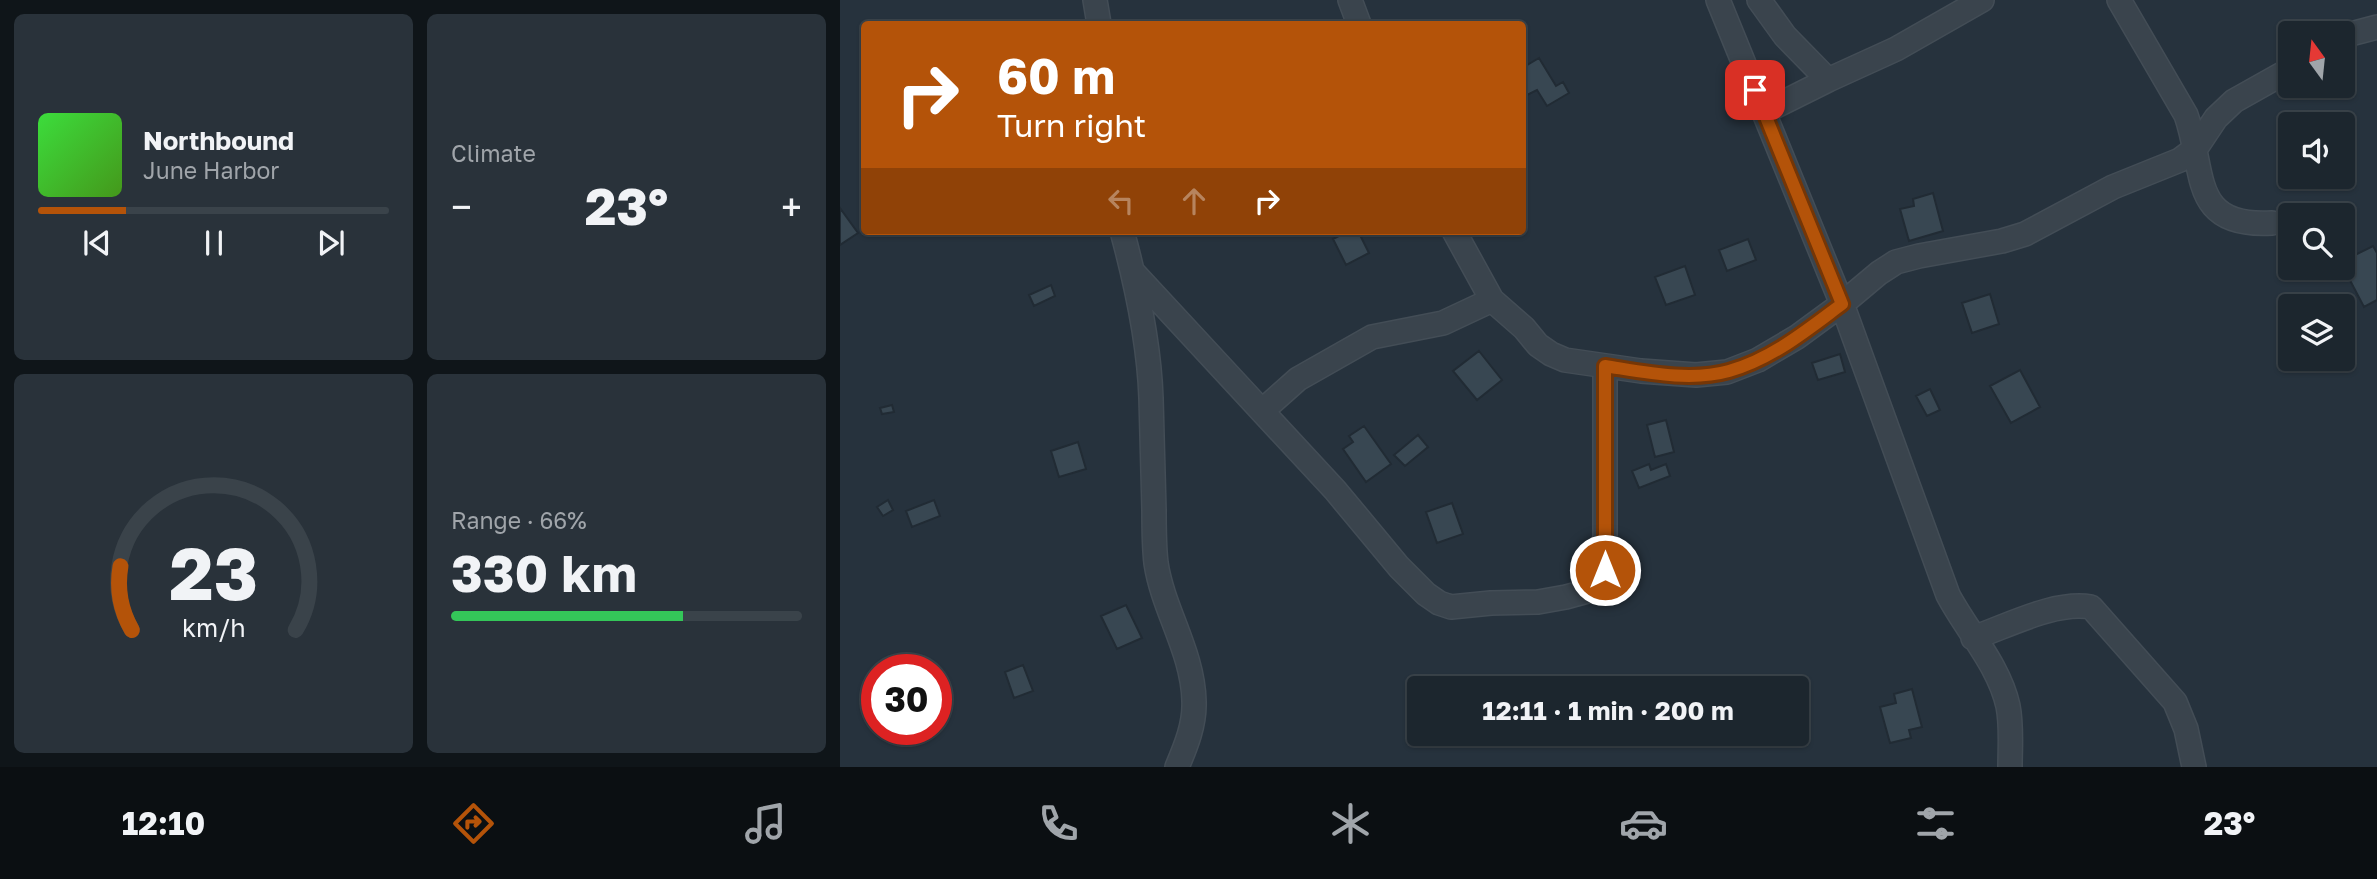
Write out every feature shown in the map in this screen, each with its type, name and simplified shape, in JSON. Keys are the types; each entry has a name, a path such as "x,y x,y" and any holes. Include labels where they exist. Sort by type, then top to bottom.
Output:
{"street":[{"path":"1095,0 1098,21"},
{"path":"1350,0 1358,21"},
{"path":"1718,0 1842,304 1948,595 1999,679 2010,722 2010,767"},
{"path":"1759,0 1785,36 1828,80"},
{"path":"1764,112 1896,49 1982,0"},
{"path":"2119,0 2180,103 2196,148 2201,183 2216,210 2229,218 2248,224 2272,223"},
{"path":"2356,33 2377,27"},
{"path":"1456,235 1492,300 1524,328 1538,345 1551,354 1565,360 1641,371 1696,375 1727,372 1758,360 1797,337 1896,262 2025,234 2113,187 2180,160 2196,148 2216,118 2234,101 2278,76"},
{"path":"1123,235 1144,329 1151,395 1155,559 1160,586 1192,678 1194,715 1177,767"},
{"path":"1133,272 1335,490 1399,567 1432,599 1451,607 1538,602 1588,592 1600,582 1605,570 1605,366"},
{"path":"1262,411 1298,379 1360,343 1389,333 1443,323 1492,300"},
{"path":"1973,638 2059,608 2077,605 2091,607 2175,702 2186,729 2194,767"}],"building":[{"path":"1539,58 1556,86 1563,82 1569,93 1547,106 1537,90 1526,96 1526,66"},
{"path":"1933,193 1943,231 1909,241 1900,209 1914,206 1913,199"},
{"path":"840,208 858,233 840,245"},
{"path":"1340,235 1360,235 1369,253 1346,265 1333,239"},
{"path":"1748,239 1756,260 1727,271 1719,250"},
{"path":"2373,246 2377,253 2377,300 2364,307 2350,280 2355,280 2355,255"},
{"path":"1685,266 1695,295 1666,305 1655,277"},
{"path":"1051,285 1055,296 1034,306 1029,295"},
{"path":"1990,294 1999,324 1972,333 1962,303"},
{"path":"1479,351 1502,380 1477,400 1453,371"},
{"path":"1840,354 1845,372 1818,380 1812,363"},
{"path":"2020,370 2040,407 2011,423 1990,386"},
{"path":"1930,389 1940,410 1927,416 1916,396"},
{"path":"892,405 894,412 882,414 880,408"},
{"path":"1666,420 1674,452 1655,457 1647,425"},
{"path":"1364,426 1391,464 1366,482 1343,449 1353,442 1349,436"},
{"path":"1418,435 1428,447 1405,466 1394,455"},
{"path":"1078,442 1086,469 1059,477 1051,451"},
{"path":"1649,464 1651,470 1666,464 1670,476 1639,488 1632,471"},
{"path":"888,500 893,510 883,516 877,507"},
{"path":"934,500 940,516 912,527 906,511"},
{"path":"1452,503 1463,534 1437,543 1426,512"},
{"path":"1126,605 1142,638 1117,649 1101,616"},
{"path":"1023,665 1033,691 1014,698 1005,672"},
{"path":"1912,689 1922,727 1909,730 1911,738 1890,743 1880,707 1896,703 1894,694"}],"route":[{"path":"1605,570 1605,366 1696,375 1727,372 1758,360 1797,337 1842,304 1755,90"}]}
